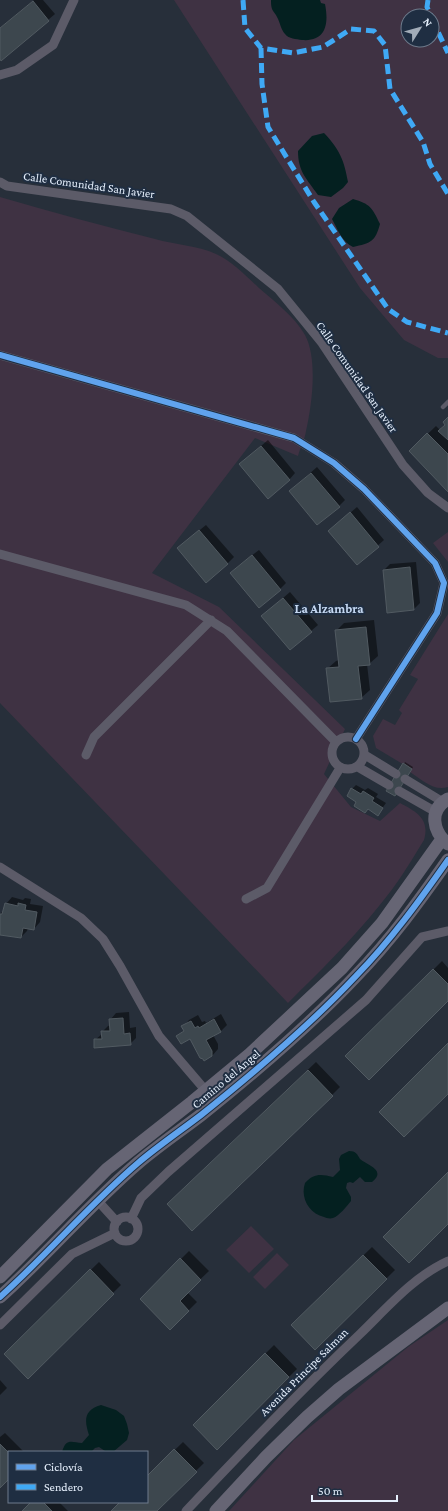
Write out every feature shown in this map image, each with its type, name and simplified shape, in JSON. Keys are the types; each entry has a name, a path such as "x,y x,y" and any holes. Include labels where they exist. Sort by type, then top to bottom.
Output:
{"street":[{"path":"0,75 17,70 53,45 74,0"},
{"name":"Calle Comunidad San Javier","path":"0,182 7,186 171,208 187,216 278,289 322,343 403,464 428,493 448,508"},
{"path":"0,356 294,438 334,463 359,485 436,563 444,584 437,613 356,739"},
{"path":"0,554 186,605 227,631 336,742"},
{"path":"86,755 94,737 211,620"},
{"path":"346,737 356,739 361,743 364,749 365,755 363,762 358,767 349,770 340,768 333,761 332,751 336,742 346,737"},
{"path":"365,755 396,774"},
{"path":"358,767 389,785"},
{"path":"246,898 268,888 340,768"},
{"path":"405,779 443,804"},
{"path":"398,791 443,804"},
{"path":"443,804 435,826 437,832 445,842"},
{"name":"Camino del Ángel","path":"0,1277 107,1169 206,1091 288,1020 342,968 382,923 445,842"},
{"name":"Camino del Ángel","path":"0,1297 31,1269 97,1200 139,1163 201,1115 273,1055 357,976 410,914 448,860"},
{"path":"0,867 81,918 103,939 120,966 159,1036 206,1091"},
{"path":"131,1219 141,1198 168,1172 366,1000 422,937 448,931"},
{"path":"97,1200 117,1222"},
{"path":"123,1218 131,1219 135,1222 137,1233 134,1238 128,1241 123,1241 118,1238 114,1227 117,1222 123,1218"},
{"path":"0,1326 72,1254 115,1233"},
{"name":"Avenida Principe Salman","path":"186,1511 315,1377 412,1283 448,1261"},
{"path":"216,1511 266,1457 307,1416 339,1389 448,1308"}],"lane":[{"path":"443,407 448,402"}],"shaded area":[{"path":"174,0 448,0 448,358 438,358 404,340 360,288"},
{"path":"271,0 320,0 321,3 325,4 326,11 326,25 321,35 310,40 288,37 284,32 277,16 272,10"},
{"path":"324,133 338,150 345,167 348,182 331,197 318,195 301,170 298,158 298,151 312,136"},
{"path":"0,197 97,224 216,254 244,274 284,310 301,328 309,345 313,369 312,396 305,434 298,456 255,438 152,573 219,607 345,729 324,774 351,807 380,821 400,803 417,813 424,821 424,840 403,874 368,919 346,944 288,1003 0,703"},
{"path":"353,199 370,207 380,224 376,235 371,241 353,247 343,239 332,219 339,208"},
{"path":"448,532 448,562 433,543"},
{"path":"448,614 448,787 438,788 428,784 410,772 411,769 376,748 373,736 383,719 395,725 402,713 399,710 418,679 410,675"},
{"path":"349,1151 355,1152 360,1159 377,1171 376,1178 372,1182 365,1182 360,1177 353,1183 347,1183 346,1188 351,1197 351,1201 345,1208 333,1218 327,1218 319,1215 307,1204 304,1194 305,1183 311,1177 318,1175 333,1177 340,1170 339,1159 341,1155"},
{"path":"251,1226 274,1249 249,1273 226,1250"},
{"path":"277,1253 289,1265 265,1289 253,1277"},
{"path":"448,1320 448,1511 229,1511 294,1440 408,1347"},
{"path":"101,1405 116,1410 124,1416 129,1433 127,1440 114,1451 105,1451 99,1447 92,1451 62,1451 67,1443 82,1443 89,1435 86,1420 88,1413 95,1407"}],"building":[{"path":"33,1 49,21 1,61 0,28"},
{"path":"448,417 448,440 438,431 445,425 443,422"},
{"path":"427,433 448,454 448,492 409,451"},
{"path":"261,446 290,480 268,499 239,464"},
{"path":"311,473 340,507 317,525 289,491"},
{"path":"350,512 379,547 357,565 328,531"},
{"path":"199,530 228,564 206,583 177,548"},
{"path":"252,555 281,590 259,608 230,573"},
{"path":"410,567 414,610 387,613 383,570"},
{"path":"283,598 312,632 290,650 261,616"},
{"path":"366,627 370,665 358,666 362,699 330,702 326,668 339,667 335,630"},
{"path":"403,763 412,769 395,796 386,791"},
{"path":"351,788 361,794 363,791 374,798 372,801 383,808 378,816 368,809 365,813 354,806 356,802 347,796"},
{"path":"5,903 18,906 18,903 26,905 25,910 37,912 34,930 23,928 21,938 0,935 0,914 2,914"},
{"path":"433,969 448,984 448,1001 369,1080 345,1056"},
{"path":"123,1018 124,1034 130,1033 131,1045 94,1048 94,1039 102,1039 101,1031 110,1031 109,1019"},
{"path":"214,1019 221,1032 206,1040 212,1051 212,1056 204,1061 200,1058 190,1039 181,1044 176,1036 184,1031 181,1026 191,1021 195,1028 198,1026 199,1028"},
{"path":"448,1043 448,1094 404,1137 379,1112"},
{"path":"308,1070 333,1096 192,1231 167,1204"},
{"path":"448,1172 448,1224 409,1263 383,1237"},
{"path":"363,1255 387,1279 315,1350 291,1325"},
{"path":"180,1258 201,1280 180,1301 189,1311 170,1330 140,1299"},
{"path":"90,1269 114,1294 28,1379 4,1354"},
{"path":"265,1353 289,1377 217,1450 193,1425"},
{"path":"0,1444 8,1452 8,1480 0,1488"},
{"path":"174,1449 197,1472 157,1511 111,1511 119,1503 148,1503 148,1475"},
{"path":"30,1503 44,1503 52,1511 22,1511"}],"marked path":[{"path":"243,0 245,28 261,48 293,53 323,47 351,29 374,31 385,45 390,89 423,142 430,164 448,194"},
{"path":"427,8 428,0"},
{"path":"440,36 448,53"},
{"path":"261,48 262,84 268,127 314,202 388,309 407,322 448,333"}],"cycle path":[{"path":"0,355 294,438 334,463 364,489 435,563 444,583 437,613 356,739"},
{"path":"0,1297 138,1163 201,1115 320,1013 356,976 393,934 448,860"}],"district":[{"name":"La Alzambra","path":"329,608"}]}
